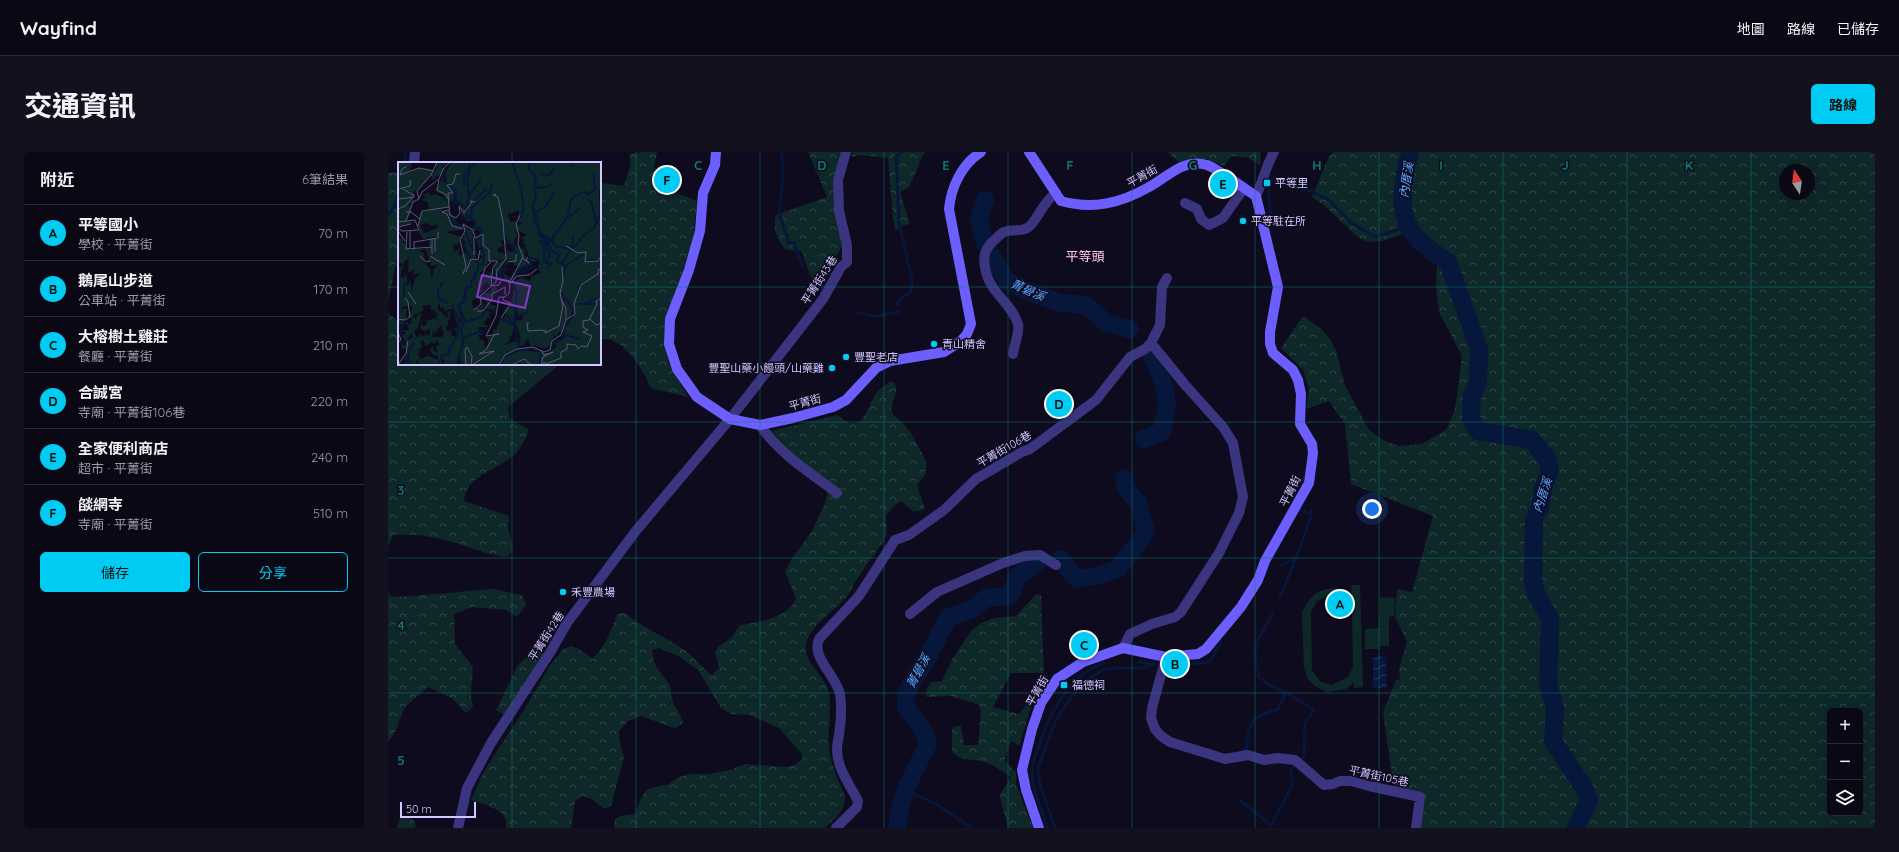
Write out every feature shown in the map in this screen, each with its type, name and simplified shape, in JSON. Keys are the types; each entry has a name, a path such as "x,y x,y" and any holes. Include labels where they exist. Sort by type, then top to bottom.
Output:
{"street":[{"path":"414,162 415,152"},
{"name":"平菁街","path":"716,152 715,165 703,193 700,231 689,270 670,319 669,344 677,369 697,397 730,419 760,425 833,407 846,400 876,368 890,361 944,352 961,341 967,334 971,324 950,209 950,196 960,175 970,160 981,152"},
{"name":"平菁街43巷","path":"730,419 768,368 823,300 847,262 847,245 839,211 838,180 846,152"},
{"name":"平菁街","path":"1029,152 1061,201 1087,207 1118,202 1149,187 1180,166 1195,163 1208,165 1256,196 1278,287 1270,332 1270,344 1273,353 1293,370 1298,380 1301,394 1300,424 1312,444 1313,460 1309,483 1265,561 1258,580 1241,607 1206,649 1198,654 1166,657 1123,648 1082,662 1057,679 1041,703 1032,729 1022,770 1026,790 1039,828"},
{"path":"1256,196 1264,178 1266,152"},
{"path":"1266,167 1274,152"},
{"path":"1185,203 1197,209 1201,219 1209,224 1224,218 1244,188"},
{"path":"1013,354 1018,324 1006,303 991,287 986,276 983,258 985,251 1002,232 1022,230 1030,227 1049,198 1056,193"},
{"path":"1123,648 1130,634 1152,624 1175,617 1181,612 1219,552 1240,513 1243,497 1233,443 1223,426 1186,386 1151,343 1160,324 1162,287 1167,278"},
{"name":"平菁街106巷","path":"836,828 857,808 858,801 838,758 837,749 840,693 828,668 818,656 816,644 819,639 859,596 895,540 909,535 944,510 976,479 1022,452 1030,449 1096,400 1130,356 1145,349 1151,343"},
{"name":"平菁街42巷","path":"458,828 467,788 491,743 551,651 567,623 635,532 730,419"},
{"path":"760,425 767,436 798,464 837,493"},
{"path":"910,614 937,592 1002,563 1025,556 1040,555 1056,565"},
{"name":"平菁街105巷","path":"1166,657 1154,697 1151,718 1155,729 1161,736 1170,742 1225,759 1248,755 1264,760 1278,758 1295,760 1324,785 1333,784 1340,781 1351,781 1420,797 1416,828"}],"green space":[{"path":"657,152 654,168 659,169 657,191 679,194 697,201 693,243 666,317 664,343 669,364 688,397 651,388 636,361 625,349 612,340 601,339 601,183 624,186 630,166 630,154"},
{"path":"808,152 841,152 843,245 819,284 811,278 802,252 785,249 775,229 776,215 827,197"},
{"path":"852,152 925,152 919,162 920,164 909,187 900,192 910,224 904,225 896,230 893,218 888,158 860,155 852,157"},
{"path":"1167,152 1261,152 1260,165 1249,158 1231,156 1224,166 1207,159 1181,163"},
{"path":"1334,152 1875,152 1875,828 1420,828 1422,801 1397,788 1393,783 1383,712 1396,680 1400,679 1399,669 1407,642 1395,617 1397,589 1412,592 1433,516 1351,484 1345,424 1329,401 1306,409 1309,389 1303,370 1281,348 1303,316 1320,328 1330,339 1336,351 1345,385 1369,430 1383,440 1399,446 1422,444 1447,429 1455,409 1462,356 1439,312 1436,286 1438,248 1432,239 1421,233 1403,234 1382,241 1368,242 1359,238 1325,206 1312,197 1329,156"},
{"path":"398,172 398,250 388,301 388,173"},
{"path":"388,313 398,321 398,365 559,365 508,407 510,419 529,430 520,449 508,460 477,479 470,485 466,492 464,501 509,516 508,528 513,548 508,557 484,552 439,538 419,535 393,535 388,547"},
{"path":"892,381 895,384 896,392 892,404 892,412 910,432 927,463 925,475 917,485 925,509 914,512 901,501 893,507 886,516 887,533 883,542 855,582 849,594 818,623 806,644 807,656 828,689 831,760 845,796 845,802 836,818 825,828 614,828 615,819 620,816 635,814 642,796 648,789 669,784 679,777 691,774 710,774 730,770 745,764 785,767 795,765 802,759 802,754 779,728 750,715 731,714 721,708 698,670 680,657 659,648 652,650 656,667 670,687 671,697 683,722 678,727 674,728 641,716 628,721 619,731 619,739 624,757 611,806 604,809 592,799 582,796 575,802 571,828 506,828 504,816 500,812 489,806 471,800 484,771 524,710 549,667 563,649 571,646 579,649 593,659 608,638 617,614 625,613 632,619 687,652 712,675 719,668 715,652 718,647 732,637 740,625 780,615 793,605 796,598 785,572 791,560 812,531 825,503 828,491 768,432 837,415 846,421 858,423 865,415 876,393"},
{"path":"1351,585 1360,585 1363,687 1354,688 1354,682 1346,689 1327,692 1316,687 1308,679 1304,668 1302,612 1309,600 1316,593 1326,589 1337,588 1352,598","holes":["1332,594 1346,603 1352,612 1353,667 1348,677 1332,685 1321,682 1312,670 1311,612 1317,601"]},
{"path":"492,589 522,595 526,605 517,617 506,610 472,607 454,614 455,644 473,667 471,695 473,707 466,713 452,698 428,687 405,707 395,732 388,742 388,592 392,597"},
{"path":"1036,594 1041,595 1044,673 1011,673 993,707 1019,714 1034,697 1019,746 1012,741 1009,745 1005,760 1015,772 1016,771 1016,784 1033,828 1008,828 1000,797 1011,777 986,762 959,757 952,751 952,728 961,725 964,745 978,745 981,710 979,705 951,696 926,697 927,689 931,682 942,681 953,658 971,631 981,623 995,618 1016,616"},
{"path":"1380,597 1395,598 1394,616 1389,617 1389,646 1379,646 1379,649 1365,649 1365,629 1379,628"},
{"path":"534,648 544,653 504,715 496,710 517,667"},
{"path":"407,817 414,820 416,828 396,828 400,819"}],"water":[{"path":"1386,656 1387,688 1373,688 1373,657"}],"waterway":[{"path":"404,162 406,152"},
{"path":"782,152 783,178 779,213 789,243 794,243 803,267"},
{"path":"898,306 898,301 911,291 912,280 899,222 896,156 902,152"},
{"name":"內厝溪","path":"1410,152 1402,197 1406,220 1417,239 1448,262 1479,349 1478,382 1472,396 1471,419 1478,431 1532,440 1547,459 1550,471 1543,488 1540,508 1534,519 1533,584 1537,596 1550,618 1548,684 1555,708 1553,741 1584,788 1589,800 1576,828"},
{"path":"1270,174 1268,184 1271,218"},
{"path":"1269,178 1286,186 1311,191 1330,201 1351,223 1376,237 1408,226"},
{"path":"388,214 394,208 398,197"},
{"name":"菁礐溪","path":"985,200 979,221 985,244 1007,281 1022,289 1061,303 1086,305 1106,323 1129,329"},
{"path":"816,284 826,290"},
{"path":"877,316 898,312"},
{"path":"858,313 874,316"},
{"name":"菁礐溪","path":"1144,439 1162,432 1167,405 1164,385 1152,356"},
{"name":"菁礐溪","path":"1061,559 1071,573 1078,579 1100,575 1118,569 1146,532 1138,502 1127,490 1124,478"},
{"path":"1301,510 1311,515"},
{"path":"1280,566 1296,558 1311,517 1311,511"},
{"path":"1280,597 1296,558"},
{"name":"菁礐溪","path":"897,828 904,795 912,775 928,744 922,728 906,708 906,693 930,653 948,617 971,610 986,598 1010,596 1018,576 1036,563"},
{"path":"1241,752 1247,748 1248,732 1253,721 1262,715 1278,709 1286,692 1271,686 1259,677 1255,655 1257,642 1273,613"},
{"path":"1181,665 1209,662 1221,642"},
{"path":"1139,662 1151,664"},
{"path":"1048,828 1039,806 1032,774 1033,764 1042,736 1054,710 1070,687 1080,677 1104,663"},
{"path":"1055,828 1039,781 1038,768 1058,716 1079,687 1102,670 1139,668 1155,664"},
{"path":"1241,801 1271,825 1292,786 1291,769 1304,756 1305,723 1314,710 1286,692"},
{"path":"905,790 936,804 972,828"}],"place":[{"name":"燄網寺","path":"667,180"},
{"name":"平等里","path":"1267,183"},
{"name":"全家便利商店","path":"1223,184"},
{"name":"平等駐在所","path":"1243,221"},
{"name":"青山精舍","path":"934,344"},
{"name":"豐聖老店","path":"846,357"},
{"name":"豐聖山藥小饅頭/山藥雞","path":"832,368"},
{"name":"合誠宮","path":"1059,404"},
{"name":"禾豐農場","path":"563,592"},
{"name":"平等國小","path":"1340,604"},
{"name":"大榕樹土雞莊","path":"1084,645"},
{"name":"鵝尾山步道","path":"1175,664"},
{"name":"福德祠","path":"1064,685"}],"district":[{"name":"平等頭","path":"1085,256"}]}
